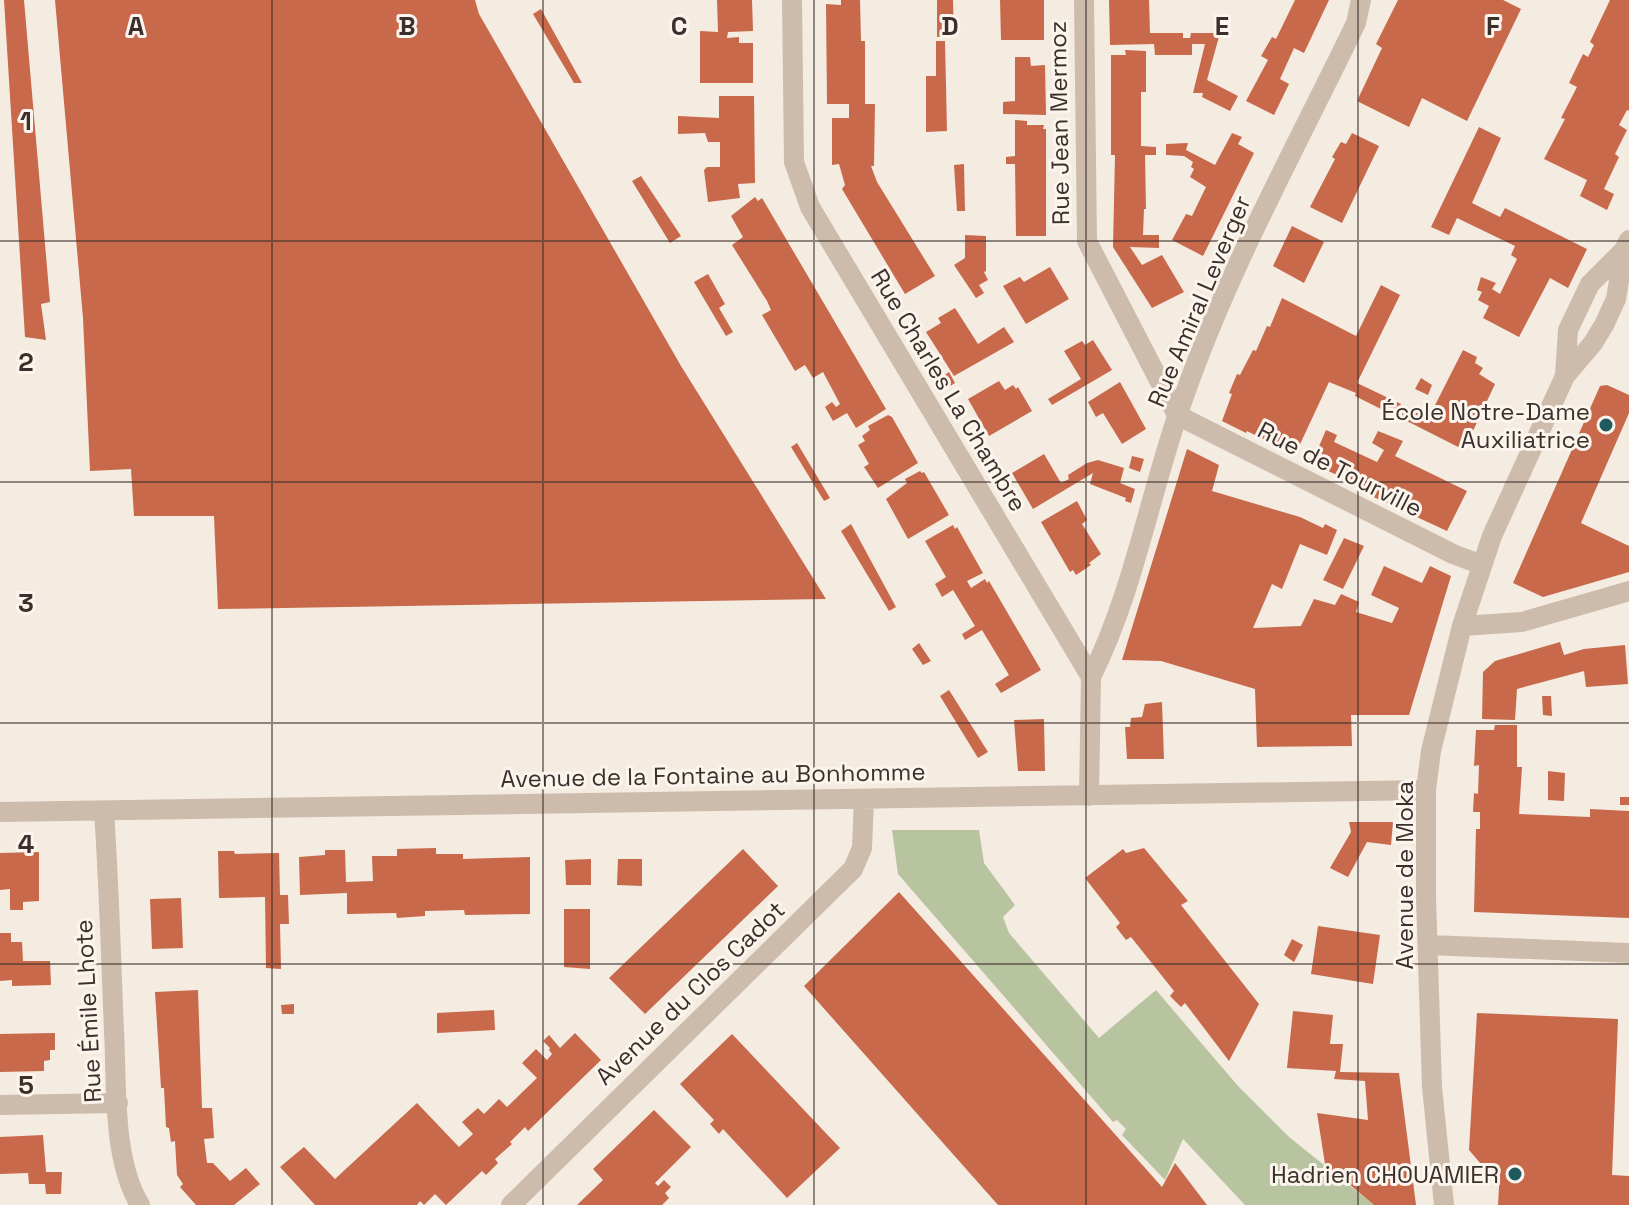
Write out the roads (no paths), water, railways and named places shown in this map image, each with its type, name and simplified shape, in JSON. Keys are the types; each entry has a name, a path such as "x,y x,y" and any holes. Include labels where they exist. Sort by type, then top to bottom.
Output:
{"street":[{"name":"Rue Charles La Chambre","path":"792,0 794,162 810,207 1091,677"},
{"name":"Rue Jean Mermoz","path":"1084,0 1087,241 1177,415"},
{"name":"Rue Amiral Leverger","path":"1091,677 1112,635 1177,415 1224,296 1356,23 1361,0"},
{"name":"Avenue de Moka","path":"1565,376 1568,330 1590,284 1627,245"},
{"name":"Avenue de Moka","path":"1444,1205 1432,1087 1426,790 1431,751 1462,626 1482,565 1565,376 1593,343 1616,299 1627,245"},
{"name":"Rue de Tourville","path":"1177,415 1453,554 1482,565"},
{"path":"1462,626 1522,622 1629,591"},
{"path":"1089,796 1091,677"},
{"name":"Avenue de la Fontaine au Bonhomme","path":"0,812 1426,790"},
{"name":"Avenue du Clos Cadot","path":"511,1205 853,869 862,848 864,799"},
{"name":"Rue Émile Lhote","path":"104,811 123,1160 131,1190 140,1205"},
{"path":"1429,945 1629,953"},
{"path":"0,1105 118,1103"}],"place":[{"name":"École Notre-Dame Auxiliatrice","path":"1606,425"},
{"name":"Hadrien CHOUAMIER","path":"1515,1174"}]}
